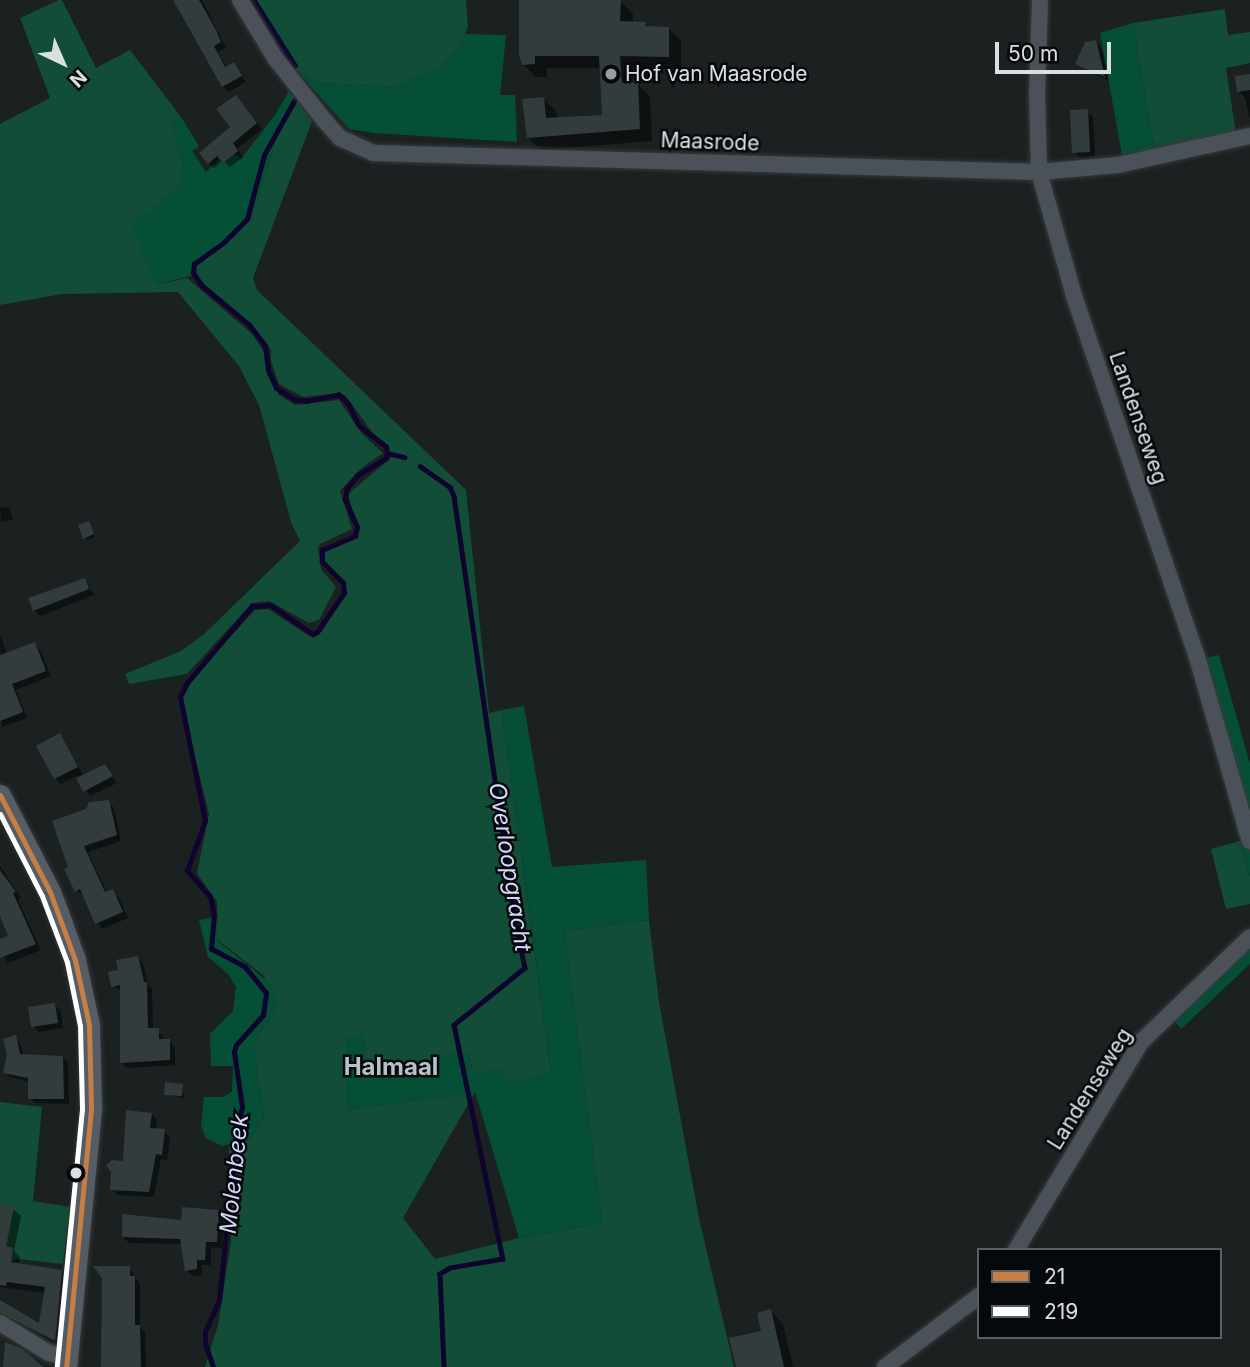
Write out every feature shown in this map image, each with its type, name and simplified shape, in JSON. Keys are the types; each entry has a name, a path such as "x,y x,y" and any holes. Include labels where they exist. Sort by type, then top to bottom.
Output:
{"street":[{"name":"Maasrode","path":"240,0 275,58 325,121 340,138 373,153 1039,172 1118,165 1250,136"},
{"name":"Landenseweg","path":"1040,0 1037,93 1039,172 1078,309 1196,654 1250,841"},
{"path":"0,795 50,892 75,960 89,1025 91,1109 67,1362 0,1323"},
{"name":"Landenseweg","path":"1017,1248 1142,1042 1250,937"},
{"path":"885,1367 977,1298"}],"green space":[{"path":"62,0 96,68 130,50 181,117 171,123 183,165 180,184 164,200 155,285 187,278 252,334 265,353 267,375 279,395 295,405 339,400 362,434 383,453 360,469 340,491 352,529 320,544 318,549 321,569 336,587 319,620 309,623 269,601 252,603 187,674 129,684 125,674 181,651 204,634 300,541 291,522 259,405 239,366 178,292 62,294 0,305 0,124 50,98 20,18"},
{"path":"252,0 466,0 468,27 458,50 437,69 395,87 322,83 298,72"},
{"path":"1225,9 1228,35 1250,32 1250,63 1226,68 1236,134 1154,150 1133,23"},
{"path":"1133,23 1154,150 1122,155 1100,33"},
{"path":"465,34 506,35 500,95 515,95 517,142 373,133 349,129 298,72 322,83 395,87 437,69 458,50"},
{"path":"289,91 298,101 277,136 252,217 239,234 194,267 194,275 155,285 132,225 180,184 183,165 171,123 181,117 199,146 192,151 206,172 230,149 241,159 275,115"},
{"path":"298,101 312,121 253,278 257,290 466,490 489,713 502,710 551,1073 506,1084 473,1073 469,1053 365,1069 364,1035 346,1110 475,1092 403,1218 435,1259 519,1238 602,1223 564,931 649,920 659,1002 699,1218 734,1367 205,1367 218,1325 231,1242 229,1145 251,1139 264,1118 256,1063 256,1039 278,1008 264,976 218,940 217,902 197,873 209,814 180,696 188,683 255,610 268,609 309,636 322,632 345,589 342,580 324,561 322,552 359,533 348,494 391,458 385,443 374,435 346,396 340,393 303,397 279,384 271,361 271,350 261,337 194,275 194,267 252,217 277,136"},
{"path":"1219,655 1250,764 1250,876 1222,774 1236,771 1204,658"},
{"path":"524,706 552,867 646,860 649,920 564,931 602,1223 519,1238 475,1092 346,1110 346,1038 364,1034 366,1069 469,1053 473,1073 501,1068 506,1084 551,1072 502,710"},
{"path":"1240,841 1250,876 1250,904 1226,909 1211,849"},
{"path":"218,916 218,941 271,984 278,1009 256,1039 256,1063 264,1118 251,1139 222,1146 206,1138 201,1126 204,1097 223,1097 232,1092 233,1066 211,1066 210,1034 233,1011 236,987 229,975 208,957 199,920"},
{"path":"1250,940 1250,964 1181,1029 1170,1016"},
{"path":"0,1102 42,1107 33,1201 70,1207 63,1264 17,1259 0,1267"}],"building":[{"path":"173,0 199,0 221,42 214,46 225,67 234,62 242,76 222,87"},
{"name":"Hof van Maasrode","path":"519,0 621,0 620,21 646,22 645,26 669,27 669,57 620,56 622,83 638,82 640,129 527,138 522,99 544,97 546,118 602,115 599,56 535,56 535,64 522,65 519,55"},
{"path":"1096,40 1105,77 1075,64 1085,42"},
{"path":"1250,74 1250,90 1237,92 1235,76"},
{"path":"236,95 257,123 233,143 238,151 223,163 217,156 208,164 199,153 230,127 216,109"},
{"path":"1088,109 1090,152 1072,153 1070,110"},
{"path":"89,521 94,534 83,539 78,525"},
{"path":"85,578 89,589 33,611 28,598"},
{"path":"35,642 46,671 12,684 23,712 0,721 0,655"},
{"path":"60,733 78,767 54,779 36,746"},
{"path":"105,764 113,776 83,792 76,778"},
{"path":"109,800 117,835 84,846 105,892 113,889 123,912 95,924 80,889 75,892 64,869 68,867 52,821 86,809 89,802"},
{"path":"0,870 16,892 13,893 36,944 0,958 0,939 8,936 0,916"},
{"path":"138,956 144,982 147,982 148,1028 159,1028 159,1039 170,1039 170,1060 120,1063 120,985 111,987 108,972 118,970 116,960"},
{"path":"55,1003 58,1023 31,1027 28,1007"},
{"path":"16,1035 20,1054 63,1056 64,1099 28,1099 28,1078 3,1073 7,1054 3,1039"},
{"path":"165,1082 183,1084 182,1096 164,1095"},
{"path":"126,1110 152,1113 150,1128 165,1129 162,1155 156,1154 149,1192 110,1190 111,1172 106,1165 112,1160 123,1161"},
{"path":"0,1204 14,1207 6,1246 13,1248 11,1262 62,1270 55,1341 0,1313 0,1300 39,1323 45,1287 7,1282 6,1286 0,1285"},
{"path":"182,1207 219,1210 217,1242 206,1242 205,1260 197,1260 197,1269 185,1271 180,1239 122,1237 122,1214 181,1220"},
{"path":"93,1266 130,1266 130,1276 135,1276 135,1325 140,1325 141,1367 101,1367 102,1278"},
{"path":"771,1309 784,1367 736,1367 729,1338 761,1331 757,1313"},
{"path":"5,1342 24,1350 43,1367 3,1367"}],"waterway":[{"name":"Molenbeek","path":"254,0 295,65"},
{"name":"Molenbeek","path":"213,1367 205,1344 205,1332 219,1301 236,1133 242,1107 234,1052 236,1045 263,1015 266,993 245,967 211,949 214,917 210,897 187,871 205,821 180,697 187,683 252,606 271,605 313,634 317,632 344,593 343,583 322,562 322,550 355,536 357,527 345,500 347,488 358,475 386,458 387,453 386,447 359,426 348,404 339,395 307,401 295,400 276,388 268,370 265,346 249,325 202,286 193,273 194,264 224,242 247,219 264,155 294,101"},
{"name":"Overloopgracht","path":"387,453 405,457"},
{"name":"Overloopgracht","path":"420,466 450,487 454,496 515,919 525,968 454,1025 503,1259 450,1268 440,1274 444,1367"}],"transit line":[{"name":"21","path":"0,795 50,892 75,960 89,1025 91,1109 66,1367"},
{"name":"219","path":"0,814 42,896 67,962 80,1026 82,1109 57,1366"}],"place":[{"name":"Hof van Maasrode","path":"611,74"}],"district":[{"name":"Halmaal","path":"391,1067"}]}
